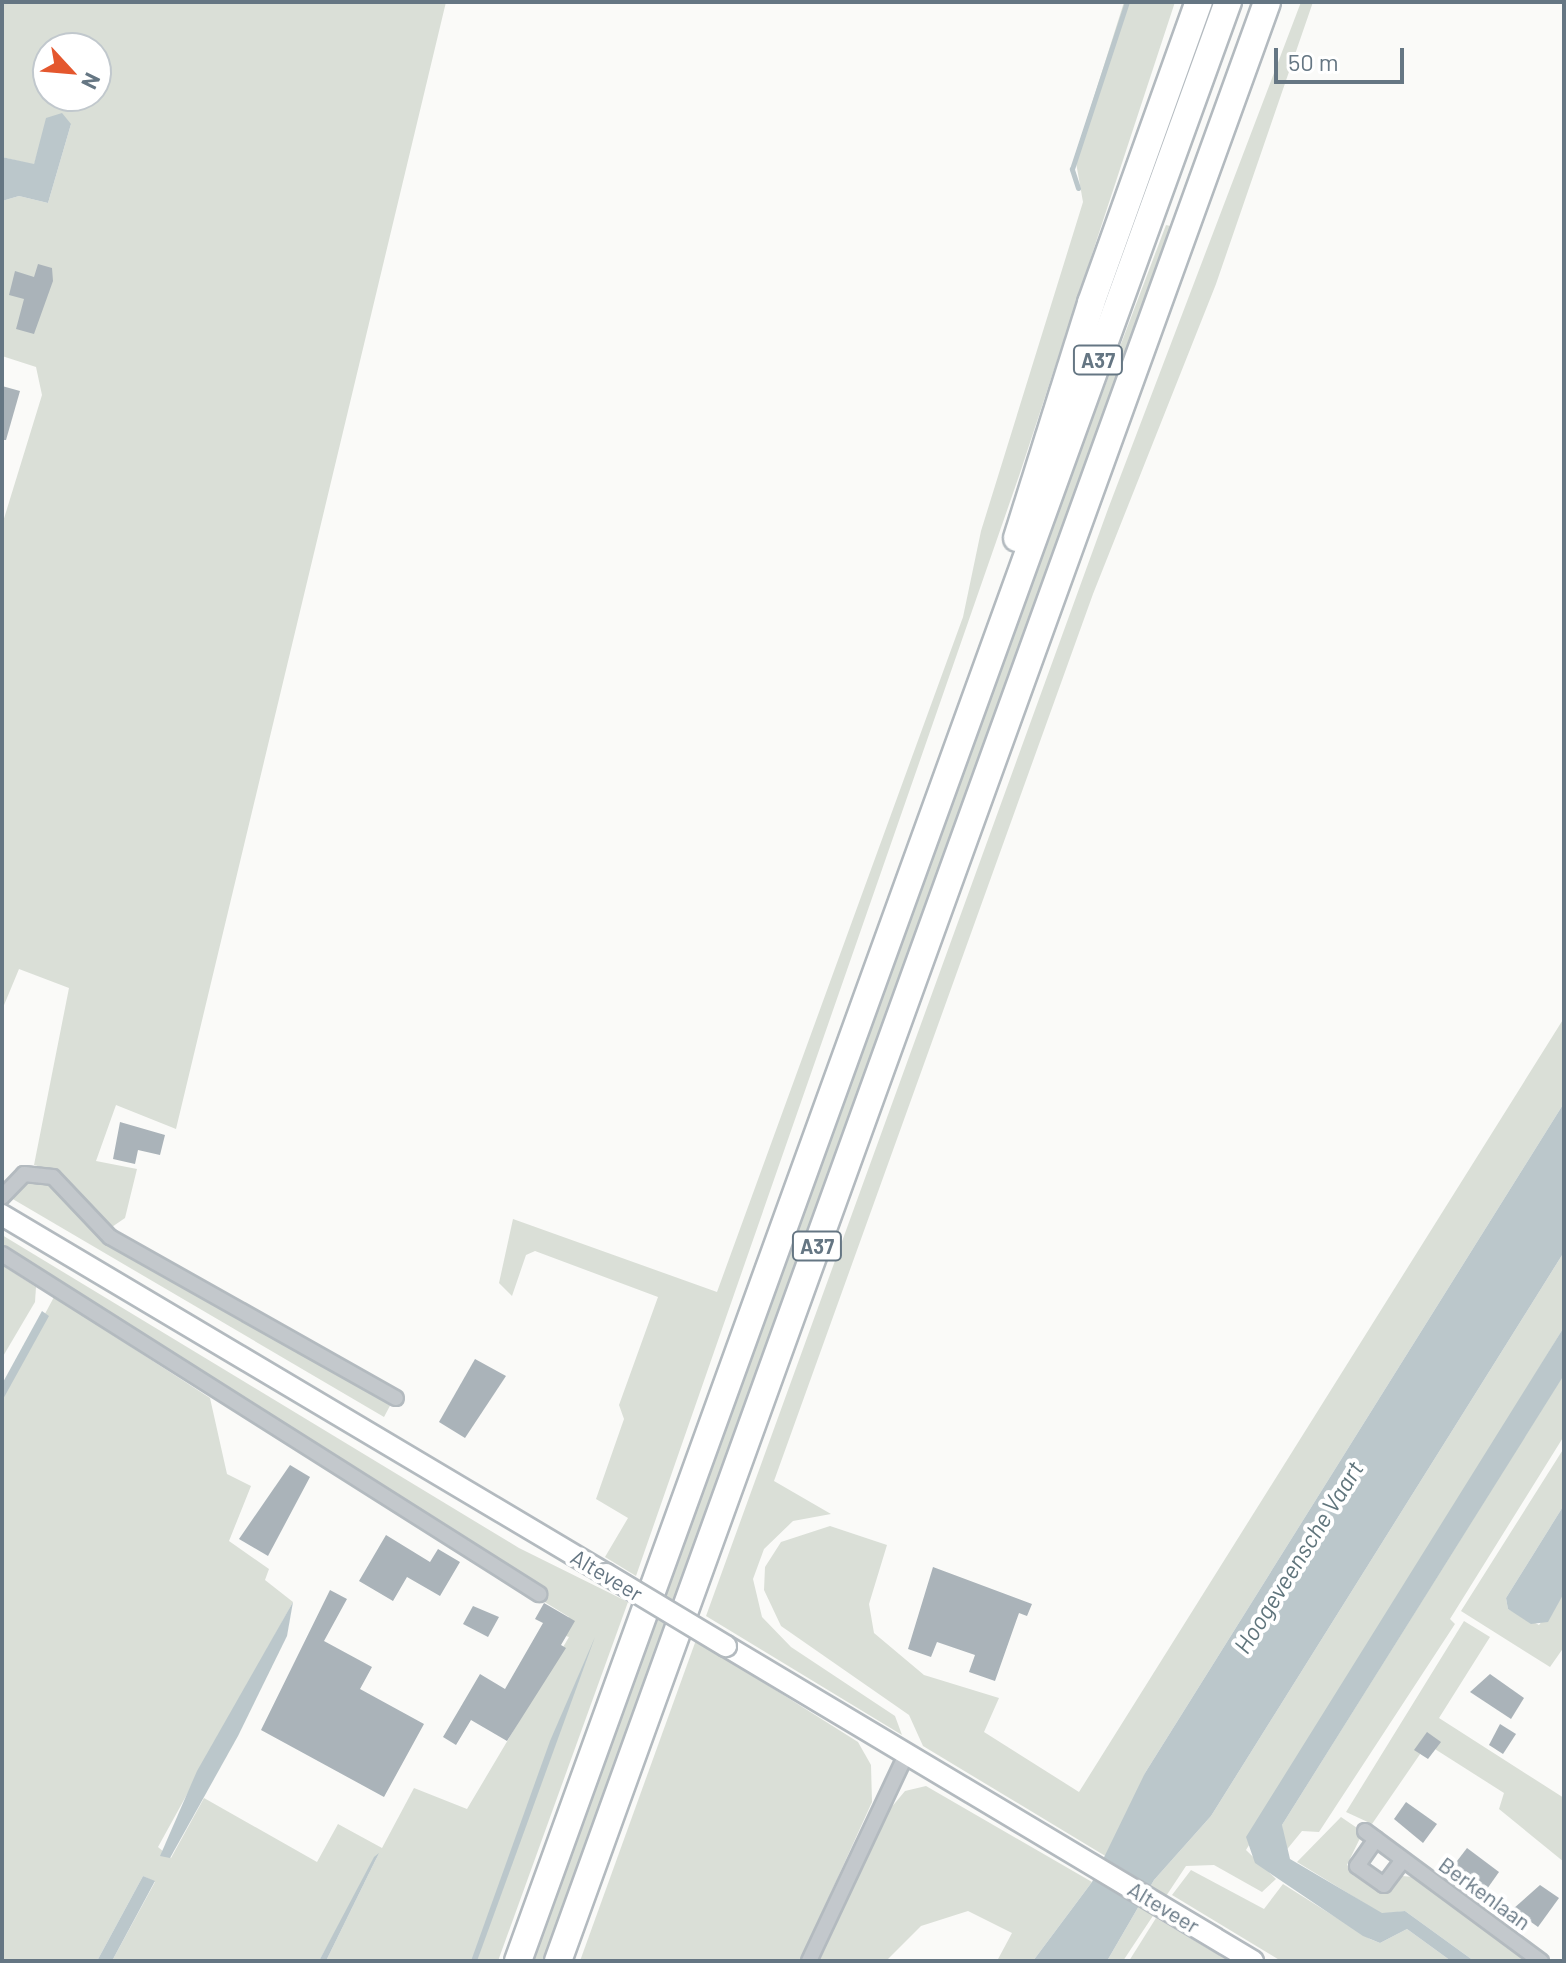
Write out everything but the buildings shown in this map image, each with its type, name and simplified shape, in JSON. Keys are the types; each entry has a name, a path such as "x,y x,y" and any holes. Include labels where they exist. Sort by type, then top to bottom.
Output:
{"highway":[{"name":"A37","path":"968,719 1042,449 1199,2"},
{"name":"A37","path":"518,1961 1228,2"},
{"name":"A37","path":"558,1961 1267,2"}],"street":[{"path":"2,1197 24,1174 53,1177 110,1237 396,1398"},
{"name":"Alteveer","path":"2,1215 1253,1961"},
{"path":"2,1254 539,1594"},
{"path":"809,1961 907,1753"},
{"name":"Berkenlaan","path":"1403,1860 1384,1885 1357,1866 1371,1835 1541,1961"}],"shaded area":[{"path":"2,2 446,2 176,1129 116,1105 96,1161 137,1169 125,1218 109,1229 59,1172 34,1165 69,988 19,969 2,1010 2,525 42,395 36,367 2,356 2,201 19,196 48,203 71,124 40,144 34,165 2,157"},
{"path":"1124,2 1175,2 1019,476 636,1576 605,1557 628,1518 596,1499 624,1419 619,1405 658,1297 535,1251 526,1255 512,1296 499,1283 513,1219 717,1292 963,617 981,531 1083,202 1075,157"},
{"path":"1301,2 1313,2 1216,284 1093,594 774,1481 831,1514 793,1521 764,1549 753,1579 762,1617 791,1647 895,1716 902,1735 706,1616 1108,509"},
{"path":"1166,225 1174,227 546,1961 532,1961 923,867"},
{"path":"1564,1018 1564,1103 1145,1773 1135,1822 1107,1857 923,1746 909,1715 781,1626 764,1590 765,1567 781,1542 830,1526 887,1545 869,1604 874,1633 924,1675 999,1698 984,1732 1079,1792"},
{"path":"25,1180 48,1182 130,1256 392,1402 384,1417 11,1198"},
{"path":"2,1235 519,1548 628,1602 498,1961 326,1961 379,1853 319,1961 112,1961 155,1882 143,1876 97,1961 2,1961 2,1394 54,1297 210,1398 227,1474 251,1486 229,1541 269,1569 265,1580 293,1602 158,1847 171,1858 204,1798 317,1862 338,1824 382,1848 414,1788 467,1809 569,1637 560,1634 569,1617 543,1601 547,1593 2,1248"},
{"path":"1564,1252 1564,1327 1246,1850 1276,1879 1262,1892 1214,1865 1186,1866 1123,1961 1107,1961 1154,1880 1211,1816"},
{"path":"2,1265 36,1287 35,1302 2,1358"},
{"path":"1564,1374 1564,1436 1450,1619 1455,1624 1319,1832 1302,1831 1284,1853 1282,1825"},
{"path":"1564,1448 1564,1505 1506,1598 1508,1609 1539,1625 1564,1593 1564,1647 1550,1667 1461,1611"},
{"path":"1464,1621 1490,1637 1439,1718 1564,1798 1564,1862 1499,1809 1504,1793 1427,1744 1372,1824 1346,1812"},
{"path":"696,1640 858,1742 871,1765 872,1802 800,1961 580,1961"},
{"path":"926,1786 1092,1882 1033,1961 997,1961 1012,1933 968,1911 921,1926 886,1961 818,1961 890,1809 905,1791"},
{"path":"1341,1817 1363,1832 1347,1865 1386,1893 1402,1876 1414,1877 1527,1961 1474,1961 1405,1911 1382,1914 1297,1862"},
{"path":"1191,1870 1264,1909 1283,1884 1370,1939 1380,1943 1407,1929 1451,1961 1281,1961 1172,1895"},
{"path":"1156,1918 1219,1955 1228,1961 1129,1961"}],"water":[{"path":"62,113 71,124 48,203 19,196 2,201 2,157 34,164 46,118"},
{"name":"Hoogeveensche Vaart","path":"1564,1103 1564,1252 1211,1816 1154,1880 1107,1961 1033,1961 1092,1882 1145,1773"},
{"path":"42,1311 49,1316 2,1401 2,1384"},
{"path":"1564,1327 1564,1375 1282,1825 1290,1859 1382,1913 1405,1911 1474,1961 1451,1961 1407,1929 1380,1943 1363,1936 1255,1863 1246,1837"},
{"path":"1564,1505 1564,1593 1548,1622 1531,1624 1508,1609 1506,1598"},
{"path":"293,1602 287,1636 238,1736 170,1858 160,1856 197,1771"},
{"path":"595,1637 477,1961 471,1961 550,1741"},
{"path":"379,1853 326,1961 319,1961 374,1857"},
{"path":"143,1876 155,1881 112,1961 97,1961"}],"waterway":[{"path":"1078,188 1072,169 1127,2"}]}
